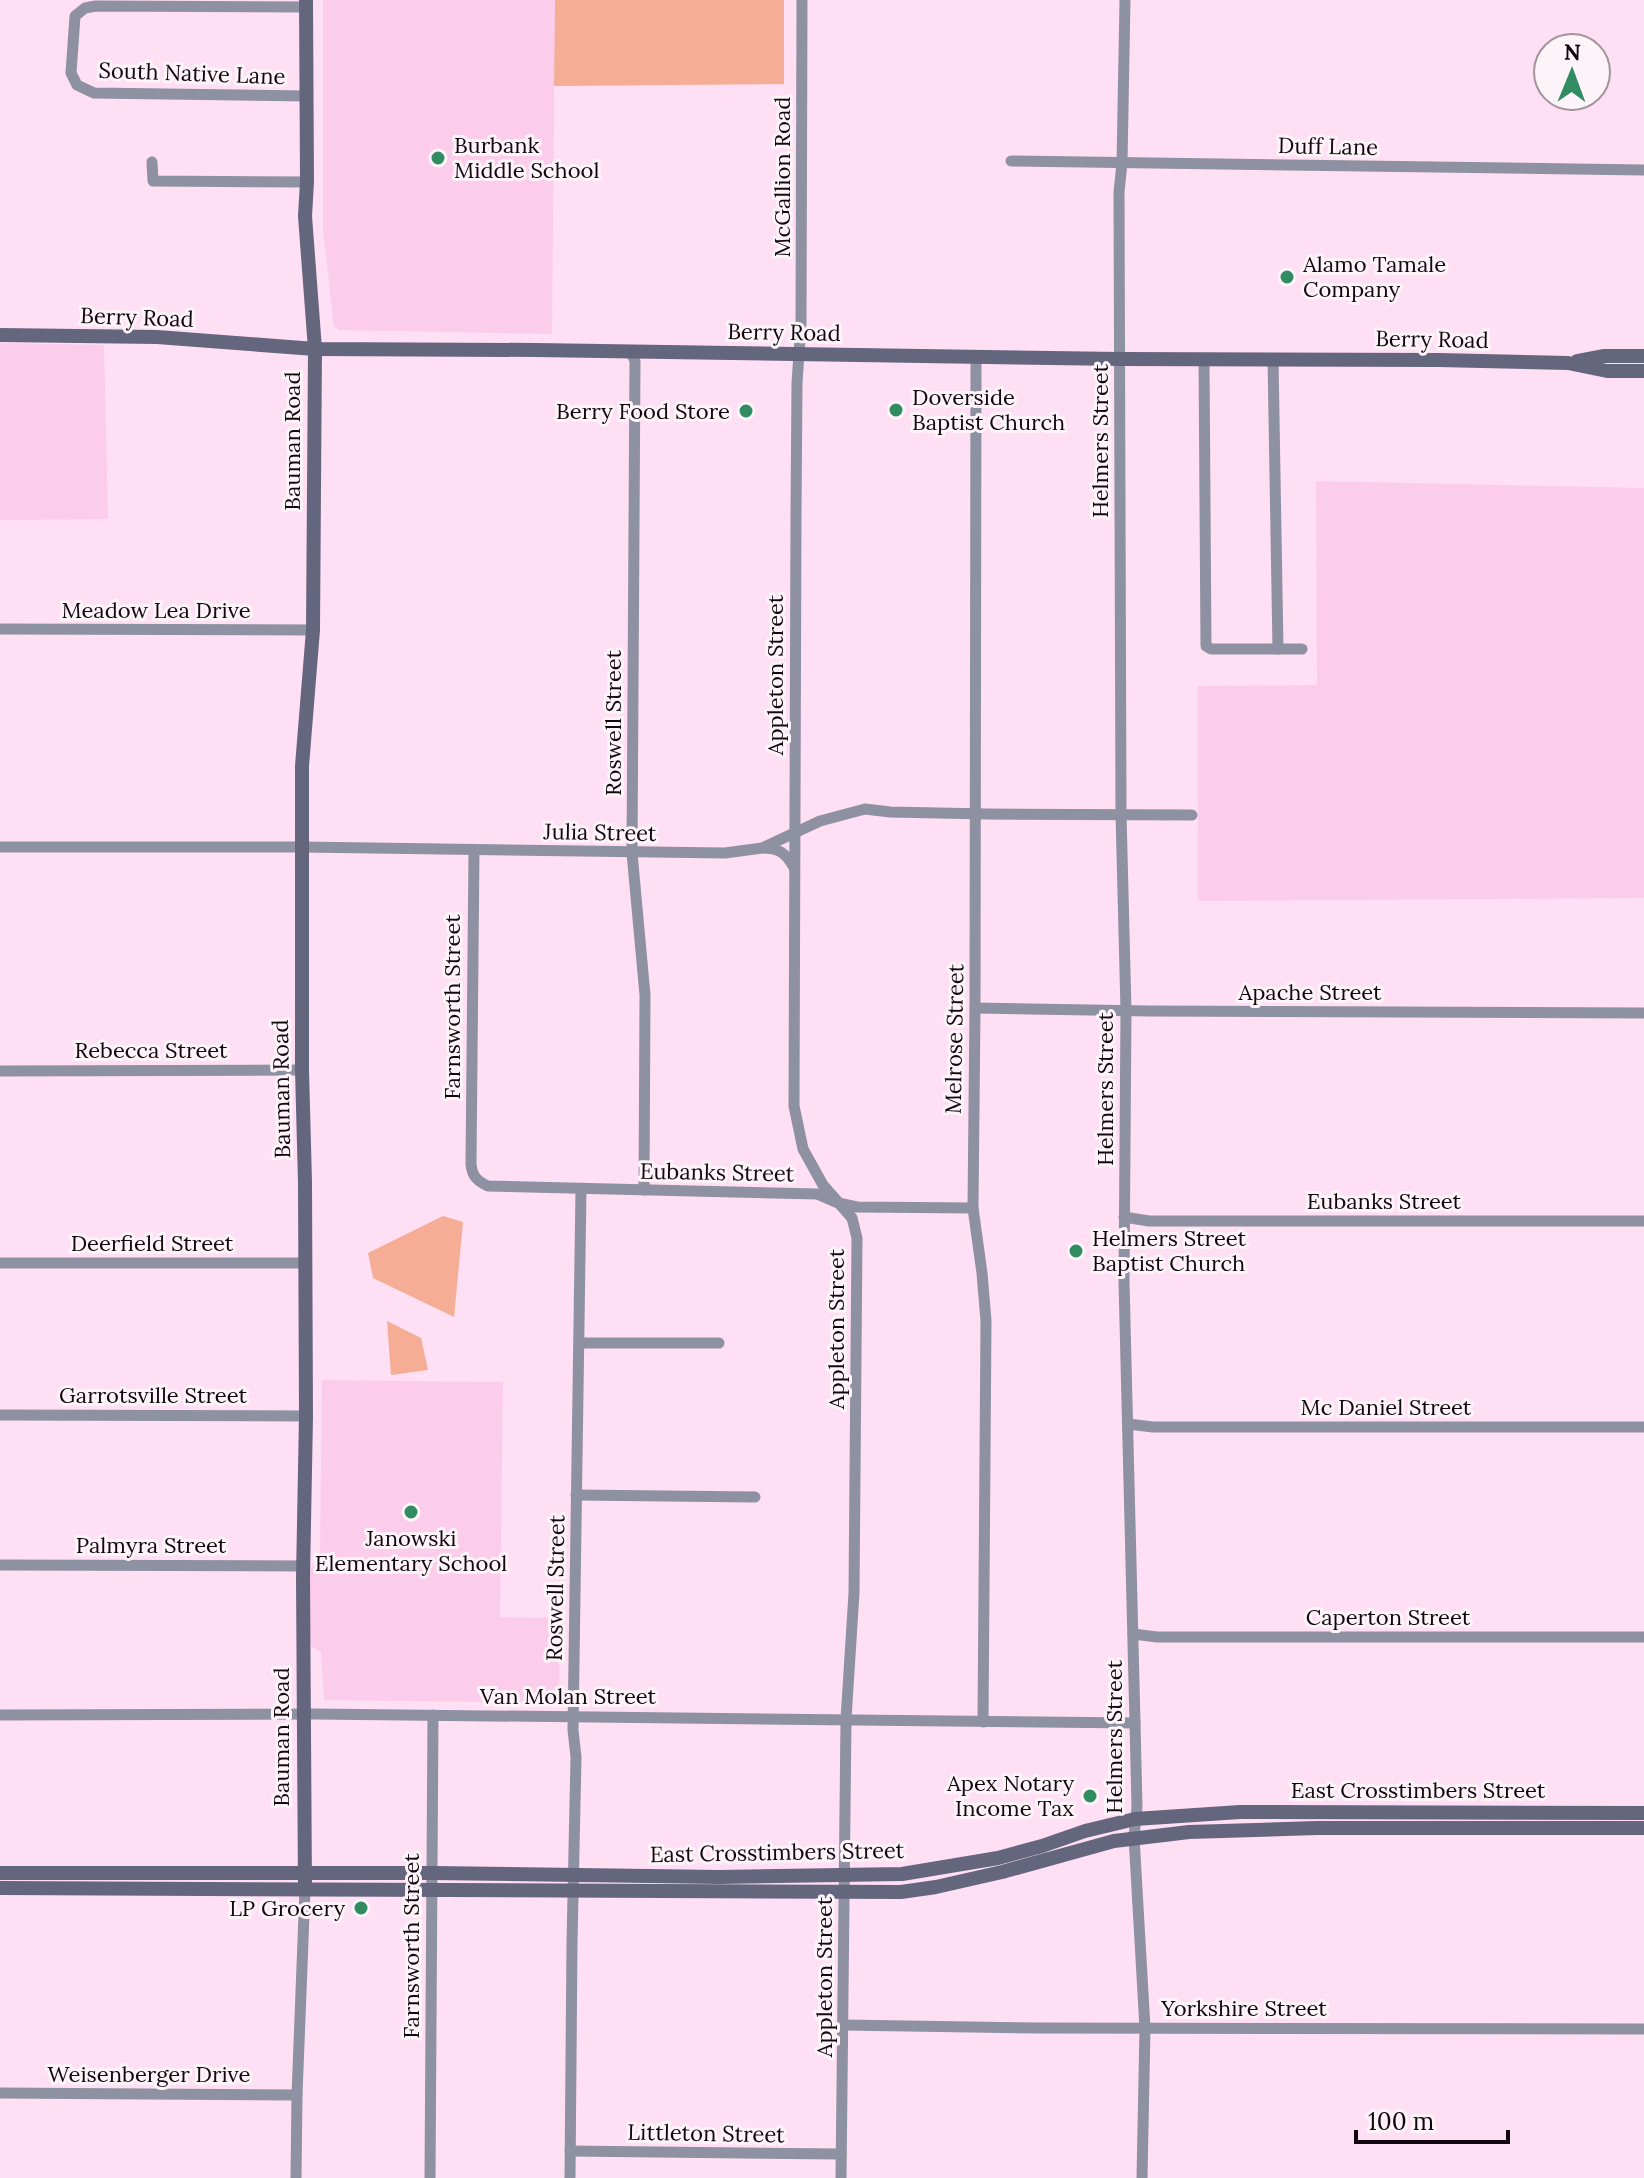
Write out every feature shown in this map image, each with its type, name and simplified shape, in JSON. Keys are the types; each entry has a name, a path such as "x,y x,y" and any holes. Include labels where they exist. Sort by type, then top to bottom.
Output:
{"street":[{"name":"McGallion Road","path":"799,354 802,0"},
{"name":"Helmers Street","path":"1125,0 1119,192 1121,814 1126,1010 1124,1217 1137,1807 1134,1837 1145,2028 1142,2178"},
{"name":"South Native Lane","path":"306,3 85,8 75,16 71,73 77,85 94,93 306,96"},
{"name":"Bauman Road","path":"296,2178 305,1889 303,739 313,630 315,349 305,216 306,3"},
{"name":"Duff Lane","path":"1011,161 1644,170"},
{"path":"152,162 153,181 307,182"},
{"name":"Berry Road","path":"0,335 157,337 315,349 1438,360 1568,363 1607,371 1644,371"},
{"name":"Roswell Street","path":"631,352 635,361 632,853 645,995 644,1190"},
{"name":"Appleton Street","path":"799,354 794,1106 803,1149 820,1189 855,1213 857,1238 854,1593 846,1719 841,2178"},
{"name":"Melrose Street","path":"976,356 973,1208 986,1321 983,1722"},
{"name":"Berry Road","path":"1568,363 1603,356 1644,356"},
{"path":"1204,359 1206,646 1211,649 1302,649"},
{"path":"1273,359 1278,649"},
{"name":"Meadow Lea Drive","path":"0,629 313,630"},
{"name":"Julia Street","path":"0,847 302,847 725,853 762,848 820,821 865,809 890,812 1192,815"},
{"path":"762,848 775,848 787,856 795,869"},
{"name":"Farnsworth Street","path":"471,1164 474,850"},
{"name":"Apache Street","path":"975,1008 1644,1013"},
{"name":"Rebecca Street","path":"0,1071 302,1070"},
{"name":"Eubanks Street","path":"471,1164 477,1180 488,1186 644,1190 820,1189"},
{"name":"Roswell Street","path":"570,2178 581,1189"},
{"path":"855,1213 973,1208"},
{"name":"Eubanks Street","path":"1124,1217 1165,1221 1644,1221"},
{"name":"Deerfield Street","path":"0,1263 304,1263"},
{"path":"579,1343 719,1343"},
{"name":"Garrotsville Street","path":"0,1415 306,1416"},
{"name":"Mc Daniel Street","path":"1128,1424 1153,1427 1644,1427"},
{"path":"576,1495 755,1497"},
{"name":"Palmyra Street","path":"0,1565 303,1566"},
{"name":"Caperton Street","path":"1133,1634 1157,1637 1644,1637"},
{"name":"Van Molan Street","path":"0,1715 303,1714 1135,1723"},
{"name":"Farnsworth Street","path":"430,2178 433,1715"},
{"name":"East Crosstimbers Street","path":"0,1888 36,1881 165,1881 305,1889 574,1890 902,1874 1000,1865 1085,1831 1135,1819 1240,1812 1316,1820"},
{"name":"East Crosstimbers Street","path":"165,1881 304,1873 574,1874 844,1892 917,1890 1000,1865 1134,1837 1316,1820 1450,1820 1644,1813"},
{"name":"East Crosstimbers Street","path":"1450,1820 1644,1828"},
{"name":"East Crosstimbers Street","path":"0,1873 36,1881"},
{"name":"Yorkshire Street","path":"843,2025 1644,2029"},
{"name":"Weisenberger Drive","path":"0,2093 297,2095"},
{"name":"Littleton Street","path":"570,2151 841,2154"}],"shaded area":[{"name":"Burbank Middle School","path":"323,0 555,0 552,334 339,330 334,326 323,230"},
{"path":"555,0 784,0 784,84 554,86"},
{"path":"0,343 104,345 108,519 0,520"},
{"path":"1316,481 1644,488 1644,898 1198,901 1198,686 1317,685"},
{"path":"443,1216 463,1222 454,1317 373,1278 368,1253"},
{"path":"387,1321 421,1338 428,1370 391,1375"},
{"name":"Janowski Elementary School","path":"322,1380 503,1382 500,1617 560,1618 559,1703 324,1700 321,1652 308,1644 307,1575 320,1553"}],"place":[{"name":"Burbank Middle School","path":"438,158"},
{"name":"Alamo Tamale Company","path":"1287,277"},
{"name":"Doverside Baptist Church","path":"896,410"},
{"name":"Berry Food Store","path":"746,411"},
{"name":"Helmers Street Baptist Church","path":"1076,1251"},
{"name":"Janowski Elementary School","path":"411,1512"},
{"name":"Apex Notary Income Tax","path":"1090,1796"},
{"name":"LP Grocery","path":"361,1908"}]}
